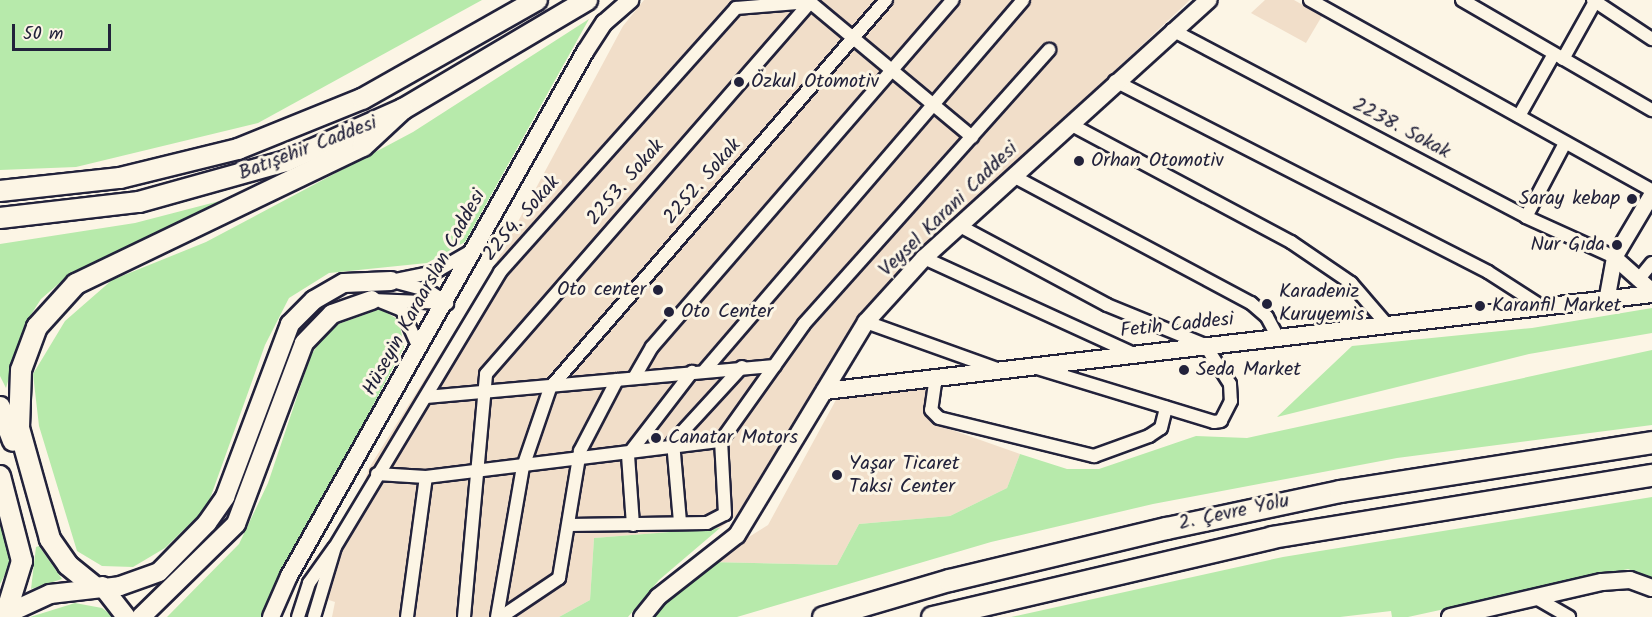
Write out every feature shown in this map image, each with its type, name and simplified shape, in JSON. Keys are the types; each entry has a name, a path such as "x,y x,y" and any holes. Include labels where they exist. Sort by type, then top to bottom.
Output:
{"highway":[{"name":"Batışehir Caddesi","path":"0,191 120,178 249,145 362,99 537,0"},
{"name":"Batışehir Caddesi","path":"0,218 112,207 220,182 286,162 404,109 587,0"},
{"path":"33,487 19,429 18,392 28,346 58,299 93,274 363,146 404,109"},
{"path":"0,407 58,554 98,586"},
{"name":"2. Çevre Yolu","path":"823,617 960,577 1178,525 1340,491 1652,442"},
{"name":"2. Çevre Yolu","path":"932,617 1272,537 1652,475"},
{"path":"0,476 22,561 2,616"}],"main road":[{"name":"Hüseyin Karaarslan Caddesi","path":"271,617 289,576 447,303 475,248 585,52 604,23 630,0"},
{"name":"Veysel Karani Caddesi","path":"642,617 658,597 737,535 866,322 924,258 1115,81 1209,0"},
{"path":"2,616 50,594 140,582 159,572 207,523 225,497 278,346 303,309 344,282 391,280"},
{"name":"Fetih Caddesi","path":"825,391 1129,352 1389,327 1545,309 1652,292"},
{"path":"141,617 236,524 304,343 332,314 372,300"},
{"path":"1450,617 1473,614 1612,582 1630,580 1652,588"},
{"path":"98,586 126,617"}],"street":[{"name":"2252. Sokak","path":"550,388 886,0"},
{"path":"634,378 652,347 953,0"},
{"path":"633,525 628,455 1023,0"},
{"path":"1310,0 1652,191 1614,257 1606,301"},
{"path":"1461,0 1652,110"},
{"path":"1519,116 1595,0 1652,39"},
{"path":"810,1 972,137"},
{"name":"2253. Sokak","path":"464,617 481,395 494,364 810,1"},
{"name":"2254. Sokak","path":"335,547 500,272 736,8 810,1"},
{"name":"2238. Sokak","path":"1172,30 1526,217 1614,257"},
{"path":"569,525 707,523 725,514 721,441 804,324 1049,50"},
{"path":"1115,81 1488,272 1545,309"},
{"path":"1070,124 1291,242 1351,283 1389,327"},
{"path":"1526,217 1565,143"},
{"path":"1013,176 1251,303 1268,317 1277,336"},
{"path":"958,225 1107,305 1205,345 1230,384 1232,401 1221,421 1166,408 1031,366"},
{"path":"391,280 435,272 475,248"},
{"path":"1614,257 1652,292"},
{"path":"924,258 1129,352"},
{"path":"1638,280 1652,263"},
{"path":"391,280 429,291 447,303"},
{"path":"372,300 447,303"},
{"path":"372,300 402,310 419,348"},
{"path":"866,322 998,370"},
{"path":"426,397 481,395 742,367 775,366"},
{"path":"680,522 673,448 681,431 742,367"},
{"path":"936,376 931,410 939,418 1094,456 1149,436 1161,428 1166,408"},
{"path":"499,617 559,578 578,460 617,380"},
{"path":"499,617 524,467 550,388"},
{"path":"377,474 426,477 628,455 721,441"},
{"path":"406,617 426,477"},
{"path":"298,617 309,583 335,547"},
{"path":"314,617 335,547"},
{"path":"1538,599 1569,617"}],"shaded area":[{"name":"Oto Center","path":"644,0 1190,0 1010,169 848,340 736,516 720,528 594,538 590,600 559,617 332,617 335,602 326,599 369,468 485,283 623,26"},
{"path":"1265,0 1294,0 1322,16 1306,43 1251,13"},
{"path":"929,388 926,407 932,423 1020,454 1007,488 950,516 859,524 837,565 709,562 768,525 837,398"}],"green space":[{"path":"0,0 482,0 258,123 76,167 0,170"},
{"path":"589,19 465,242 427,263 329,273 289,298 265,345 207,507 165,548 133,567 102,566 77,551 39,426 33,374 65,321 112,280 206,242 413,132"},
{"path":"235,197 70,274 41,299 25,324 6,388 0,376 0,244 135,223"},
{"path":"1652,308 1652,333 1529,354 1277,417 1352,346 1532,328"},
{"path":"380,309 399,320 404,347 261,617 167,617 239,544 268,483 311,355 330,327"},
{"path":"1652,350 1652,425 1397,458 1153,504 991,542 737,617 651,617 709,562 837,565 859,524 950,516 1007,488 1020,454 1067,469 1099,469 1196,436 1247,438"},
{"path":"1652,497 1652,579 1628,569 1408,617 1392,617 1391,611 1340,617 1011,617 1283,557"},
{"path":"0,524 12,561 0,584"},
{"path":"720,528 659,580 628,617 559,617 590,600 594,538"},
{"path":"39,546 62,579 31,589 36,547"},
{"path":"75,603 102,608 114,617 30,617"}],"place":[{"name":"Özkul Otomotiv","path":"739,82"},
{"name":"Orhan Otomotiv","path":"1079,161"},
{"name":"Saray kebap","path":"1632,199"},
{"name":"Nur Gıda","path":"1617,245"},
{"name":"Oto center","path":"658,290"},
{"name":"Karadeniz Kuruyemis","path":"1267,304"},
{"name":"Karanfil Market","path":"1480,306"},
{"name":"Oto Center","path":"669,312"},
{"name":"Seda Market","path":"1184,370"},
{"name":"Canatar Motors","path":"656,438"},
{"name":"Yaşar Ticaret Taksi Center","path":"837,475"}]}
